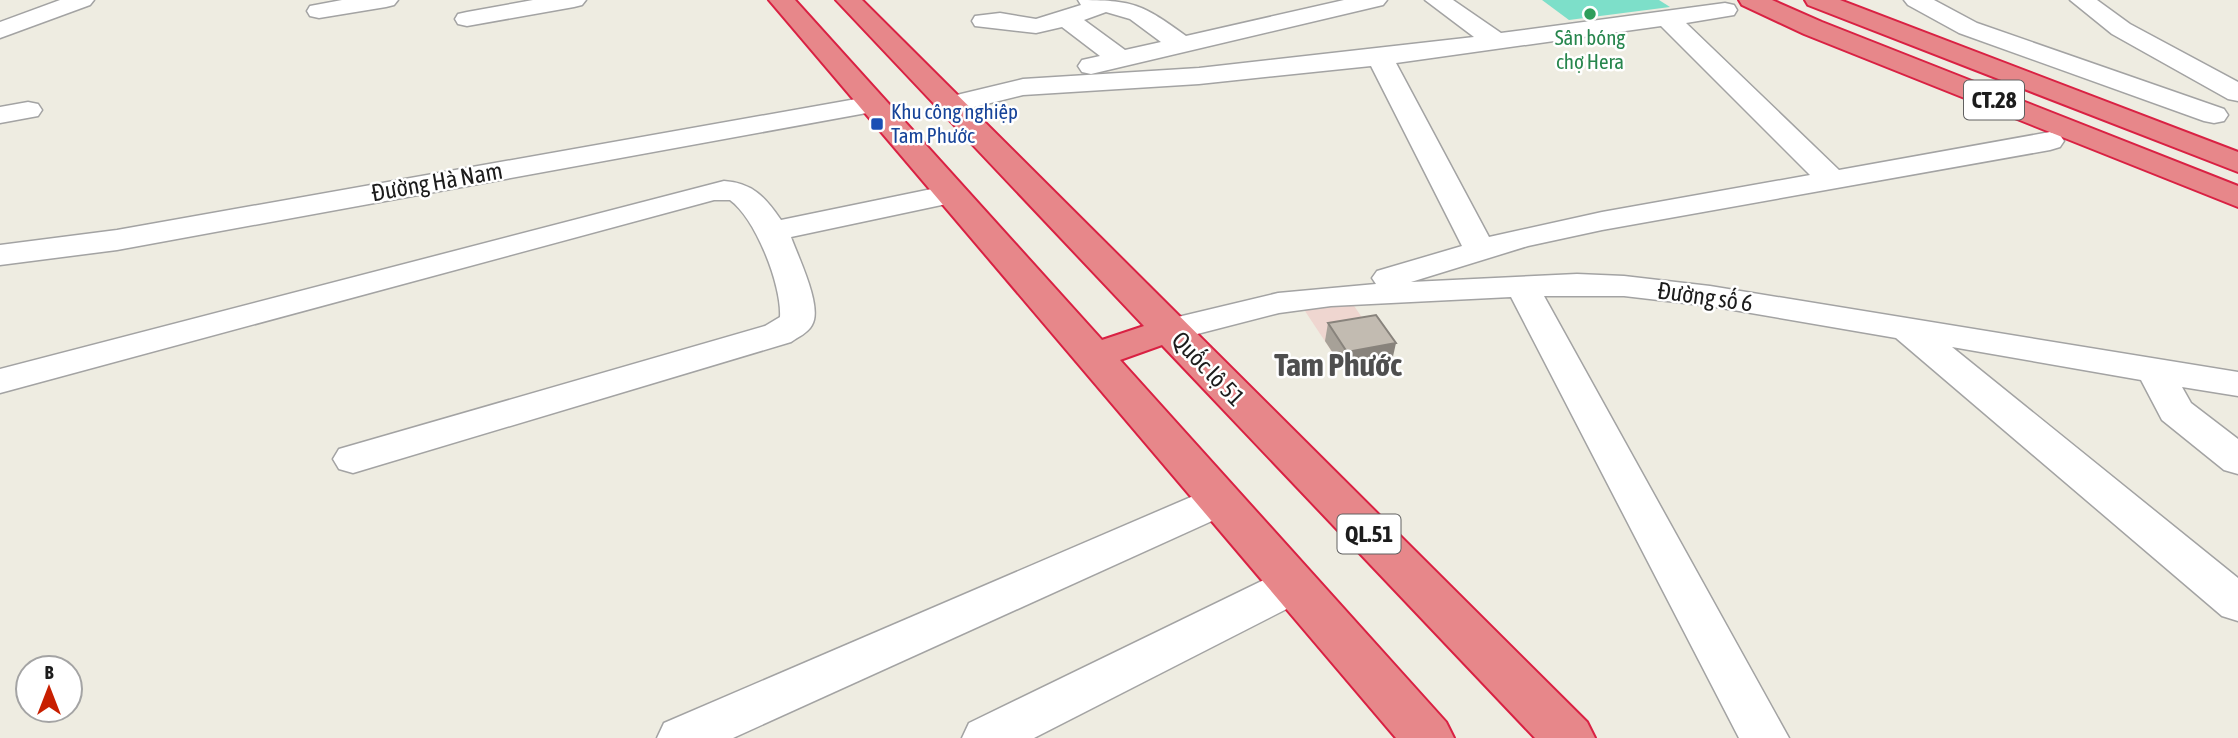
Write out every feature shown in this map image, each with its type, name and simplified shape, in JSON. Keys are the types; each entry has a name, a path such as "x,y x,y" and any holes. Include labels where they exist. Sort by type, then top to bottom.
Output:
{"highway":[{"path":"781,0 1428,738"},
{"name":"Quốc lộ 51","path":"848,0 1569,738"},
{"name":"CT.28","path":"1817,0 2238,163"},
{"name":"CT.28","path":"1738,5 1825,33 2238,197"},
{"path":"1094,356 1170,330"},
{"path":"1334,630 1393,738"}],"street":[{"path":"0,31 82,0"},
{"path":"319,11 386,0"},
{"path":"467,19 574,0"},
{"path":"1437,0 1495,40"},
{"path":"1916,0 1968,28 2226,114"},
{"path":"2082,0 2121,29 2238,93"},
{"path":"950,105 1023,87 1064,72 1356,2"},
{"path":"984,21 1000,20 1036,26 1066,18 1097,3 1139,14 1181,45"},
{"path":"1023,87 1199,76 1380,57 1667,18 1738,5"},
{"path":"1066,18 1082,27 1120,59"},
{"path":"1667,18 1830,178"},
{"path":"1380,57 1480,250"},
{"name":"Đường Hà Nam","path":"0,255 117,240 873,104"},
{"path":"0,115 28,110"},
{"path":"2170,121 2226,114"},
{"path":"1331,296 1521,238 1602,220 2049,141"},
{"path":"0,381 720,189 739,190 773,231 799,304 797,322 778,334 353,459"},
{"path":"773,231 951,194"},
{"name":"Đường số 6","path":"1170,330 1278,303 1331,296 1588,285 1669,290 2238,384"},
{"path":"1522,286 1764,738"},
{"path":"1906,328 2238,603"},
{"path":"2154,370 2176,411 2238,460"},
{"path":"682,738 1219,500"},
{"path":"987,738 1294,585"}],"shaded area":[{"name":"Sân bóng chợ Hera","path":"1542,0 1659,0 1670,7 1569,20"},
{"path":"1350,300 1392,361 1344,370 1301,305"}],"building":[{"path":"1376,315 1396,343 1347,352 1328,323"}],"place":[{"name":"Sân bóng chợ Hera","path":"1590,14"},
{"name":"Khu công nghiệp Tam Phước","path":"877,124"}],"district":[{"name":"Tam Phước","path":"1338,365"}]}
